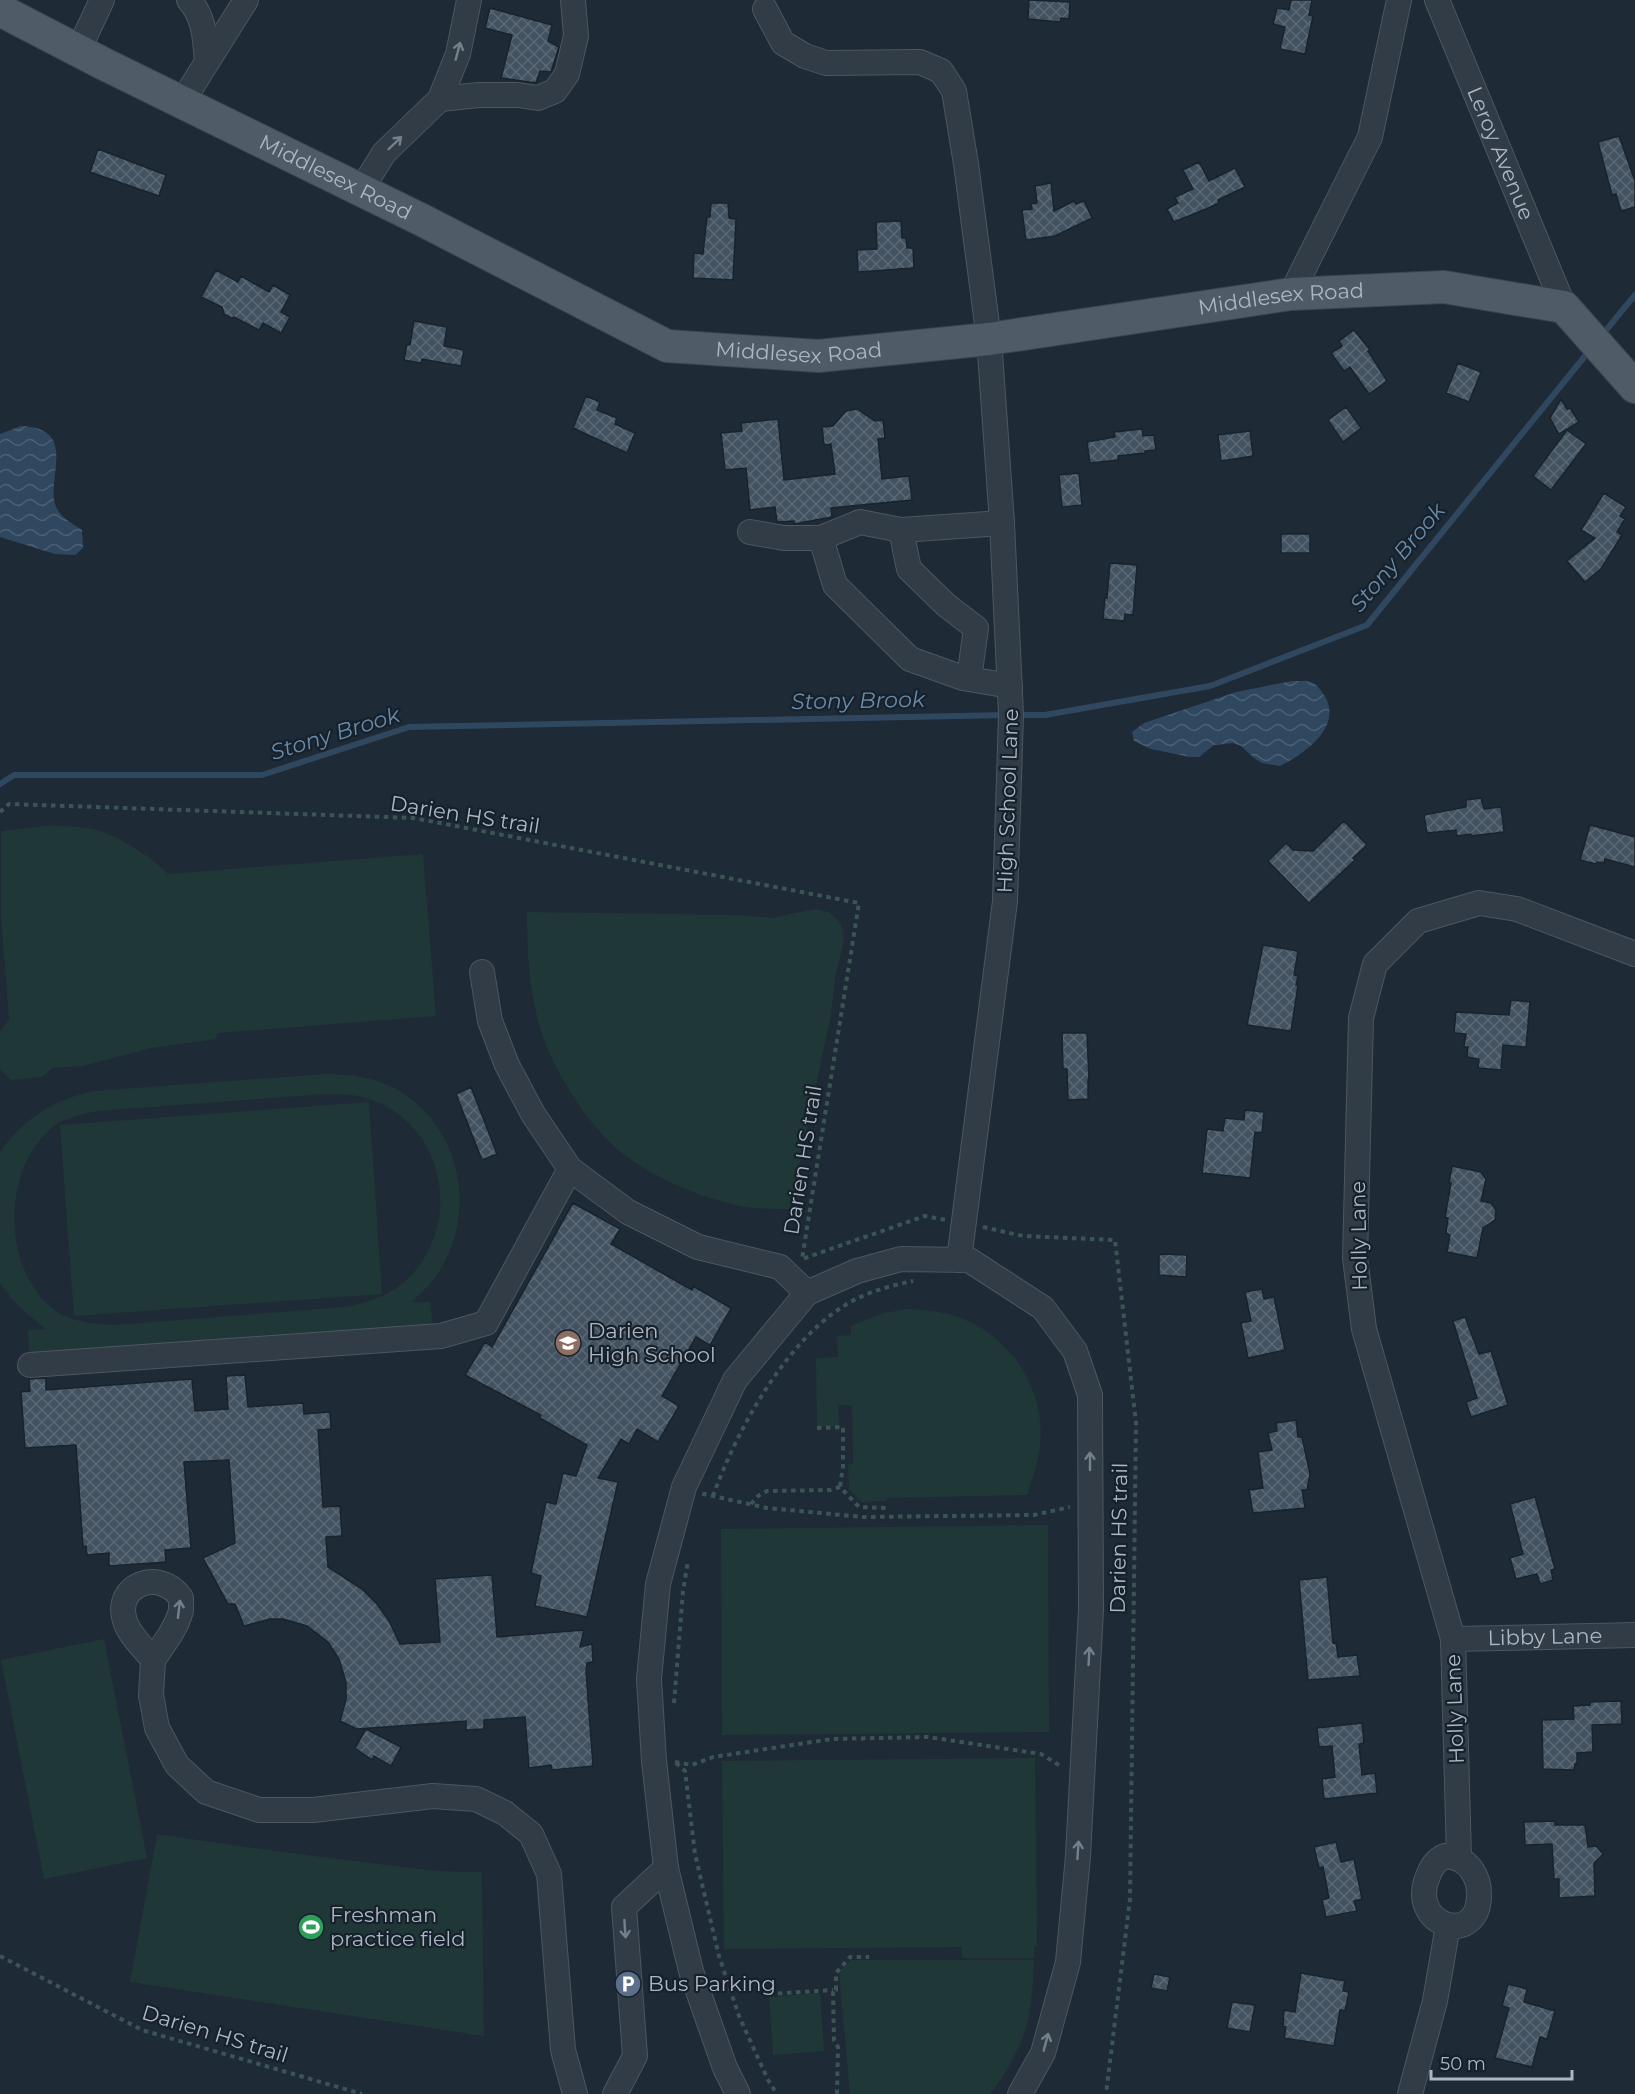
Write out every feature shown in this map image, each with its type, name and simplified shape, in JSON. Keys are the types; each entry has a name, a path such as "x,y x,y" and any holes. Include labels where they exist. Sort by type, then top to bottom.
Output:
{"main road":[{"name":"Middlesex Road","path":"0,10 667,346 818,356 989,339 1291,294 1444,287 1564,307"},
{"path":"1564,307 1635,387"}],"street":[{"path":"78,51 102,0"},
{"path":"189,0 198,9 204,26 207,62"},
{"path":"182,102 246,0"},
{"path":"361,190 384,153 440,99 459,54 469,0"},
{"path":"440,99 508,95 538,98 555,91 567,74 576,36 573,0"},
{"path":"1291,294 1370,137 1399,0"},
{"name":"Leroy Avenue","path":"1437,0 1564,307"},
{"name":"High School Lane","path":"765,9 783,43 805,56 826,63 920,62 941,71 954,91 966,164 989,339 1002,523 1011,715 1005,901 959,1260"},
{"path":"750,532 784,538 821,538 860,522 901,531 1002,523"},
{"path":"901,531 909,569 946,605 976,628 969,679"},
{"path":"821,538 835,585 910,659 969,679 1010,686"},
{"name":"Holly Lane","path":"1459,1858 1453,1639 1364,1329 1355,1258 1361,1018 1375,964 1418,921 1479,903 1517,909 1635,954"},
{"path":"482,972 490,1021 507,1065 533,1114 570,1169 628,1212 698,1247 780,1267 807,1293"},
{"path":"30,1365 441,1336 486,1323 570,1169"},
{"path":"738,2094 724,2068 691,1971 666,1868 654,1761 649,1679 658,1584 684,1487 735,1380 807,1293 857,1271 901,1258 969,1260 1043,1308 1075,1352 1090,1395 1091,1609 1078,1856 1070,1951 1043,2053 1020,2094"},
{"name":"Libby Lane","path":"1453,1639 1635,1635"},
{"path":"153,1660 151,1695 157,1728 177,1765 206,1792 259,1810 313,1810 433,1796 476,1799 505,1813 531,1834 549,1874 563,2050 575,2094"},
{"path":"1445,1856 1459,1858 1474,1872 1479,1899 1472,1919 1466,1923 1448,1925 1437,1921 1430,1913 1424,1902 1424,1890 1431,1868 1438,1859 1445,1856"},
{"path":"615,2094 634,2056 624,1907 666,1868"},
{"path":"1410,2094 1435,2001 1448,1925"}],"path":[{"name":"Darien HS trail","path":"0,812 9,804 414,818 859,903 802,1259 926,1216 1023,1236 1115,1240 1136,1423 1131,1899 1106,2094"},
{"path":"713,1496 740,1433 756,1405 792,1354 830,1315 856,1299 892,1286 915,1281"},
{"path":"817,1428 843,1428 843,1466 840,1487"},
{"path":"751,1504 767,1491 830,1490 840,1487"},
{"path":"840,1487 859,1507 887,1508"},
{"path":"702,1502 704,1494 751,1504 863,1517 1034,1515 1077,1506"},
{"path":"674,1715 682,1591 688,1560"},
{"path":"777,2094 768,2080 739,2016 719,1956 695,1854 685,1771 674,1761 692,1765 713,1757 832,1738 928,1737 1041,1754 1068,1769"},
{"name":"Darien HS trail","path":"0,1956 142,2030 362,2094"},
{"path":"769,1994 836,1990 836,1973 850,1957 869,1957"},
{"path":"833,1990 834,2040 838,2047 837,2094"}],"green space":[{"path":"45,826 82,827 107,834 142,853 168,874 423,854 436,1016 217,1033 216,1039 151,1048 83,1066 53,1068 42,1077 11,1080 0,1070 0,1031 9,1020 1,915 1,831"},
{"path":"815,909 829,912 839,921 844,941 836,973 831,1015 790,1209 749,1207 705,1196 673,1183 628,1158 605,1137 583,1111 563,1080 547,1048 532,989 528,959 527,912 738,915 772,918"},
{"path":"325,1074 361,1077 396,1089 422,1109 441,1133 454,1161 459,1191 458,1222 450,1252 434,1279 411,1302 430,1302 433,1328 29,1357 28,1330 46,1329 21,1308 0,1283 0,1152 19,1129 41,1112 65,1100 94,1091","holes":["330,1094 366,1098 394,1111 415,1130 430,1153 438,1180 440,1207 435,1235 423,1261 403,1283 390,1293 344,1307 114,1325 71,1318 57,1312 38,1294 25,1271 17,1245 14,1218 17,1190 25,1164 39,1141 58,1123 97,1111"]},
{"path":"369,1102 382,1294 74,1316 60,1125"},
{"path":"909,1309 944,1313 975,1324 1008,1350 1020,1366 1037,1404 1040,1424 1039,1452 1027,1495 886,1498 886,1501 862,1502 849,1489 848,1464 853,1464 852,1405 838,1405 839,1426 817,1427 816,1358 838,1357 837,1336 851,1335 851,1326 883,1313"},
{"path":"1048,1525 1049,1732 722,1735 721,1529"},
{"path":"104,1639 147,1858 44,1879 1,1660"},
{"path":"1035,1758 1037,1946 1034,1946 1034,1958 962,1958 962,1947 724,1949 722,1761"},
{"name":"Freshman practice field","path":"157,1834 407,1868 482,1872 484,2036 130,1982"},
{"path":"851,1960 1034,1960 1031,2001 1025,2033 1006,2071 990,2094 850,2094 839,1972"},
{"path":"820,1993 824,2051 773,2055 769,1997"}],"water":[{"path":"21,426 38,429 49,435 55,444 55,504 63,516 82,530 83,548 75,555 55,554 0,537 0,434"},
{"path":"1292,681 1307,681 1317,686 1329,706 1329,717 1325,728 1310,746 1280,766 1262,763 1241,746 1233,743 1214,745 1199,757 1190,757 1151,749 1134,741 1132,732 1144,723 1236,692"}],"building":[{"path":"1029,0 1070,2 1069,19 1061,18 1060,22 1028,19"},
{"path":"1291,0 1312,0 1309,15 1313,16 1305,54 1280,49 1285,27 1273,24 1277,8 1289,10"},
{"path":"490,8 552,25 548,41 559,47 551,72 540,71 536,83 501,78 512,35 485,28"},
{"path":"1619,136 1635,181 1635,207 1621,211 1616,194 1612,195 1598,142"},
{"path":"98,149 166,175 159,196 90,172"},
{"path":"1199,162 1209,181 1235,168 1245,187 1218,200 1219,203 1174,222 1167,209 1178,203 1175,197 1193,189 1183,170"},
{"path":"1051,183 1054,211 1074,201 1076,204 1084,201 1092,218 1055,236 1026,240 1022,210 1032,209 1031,204 1037,203 1035,186"},
{"path":"711,203 728,203 729,218 736,219 733,280 693,278 694,253 703,254"},
{"path":"901,221 902,238 906,238 907,248 913,248 914,268 858,272 857,250 877,249 876,222"},
{"path":"216,270 238,282 241,276 269,292 273,285 290,295 281,312 290,317 281,333 263,323 259,330 234,317 231,318 224,314 222,307 201,297"},
{"path":"414,321 447,327 444,346 464,350 461,366 422,359 421,363 404,360 407,344 410,345"},
{"path":"1354,330 1370,350 1368,351 1387,381 1369,394 1350,367 1344,371 1331,353 1342,346 1339,341"},
{"path":"1458,363 1481,372 1469,402 1446,393"},
{"path":"586,396 600,402 597,410 617,418 615,424 635,433 627,453 573,428"},
{"path":"1561,399 1579,422 1559,434 1550,418"},
{"path":"1346,407 1361,428 1343,442 1328,420"},
{"path":"857,409 875,421 883,420 885,438 878,439 882,479 909,476 912,500 831,508 832,517 794,524 794,521 777,522 775,507 750,510 746,468 725,470 721,433 742,431 741,423 778,419 784,480 835,474 831,444 824,445 822,427 833,426 846,411"},
{"path":"1142,429 1143,436 1154,435 1156,450 1118,456 1118,460 1090,463 1087,442 1115,437 1114,432"},
{"path":"1567,430 1586,444 1551,490 1533,476"},
{"path":"1250,431 1253,456 1221,461 1218,435"},
{"path":"1079,473 1082,505 1062,507 1059,475"},
{"path":"1604,493 1626,507 1620,516 1625,519 1617,532 1622,535 1601,569 1585,582 1567,561 1595,538 1581,530"},
{"path":"1281,534 1310,534 1310,553 1281,553"},
{"path":"1110,563 1137,565 1133,615 1125,614 1124,621 1103,619"},
{"path":"1481,798 1484,809 1501,807 1504,832 1471,836 1471,834 1457,836 1456,830 1427,833 1424,815 1466,807 1466,800"},
{"path":"1344,821 1367,845 1353,858 1355,860 1309,903 1268,861 1286,843 1293,850 1313,851"},
{"path":"1590,825 1635,837 1635,867 1605,859 1604,863 1597,862 1596,864 1580,860"},
{"path":"1263,945 1298,951 1294,975 1298,976 1296,985 1298,985 1291,1031 1247,1025"},
{"path":"1511,1000 1530,1002 1526,1047 1503,1045 1501,1070 1478,1068 1479,1059 1467,1057 1468,1047 1464,1047 1466,1034 1454,1033 1456,1012 1509,1015"},
{"path":"1062,1033 1087,1033 1088,1099 1068,1100 1067,1069 1063,1069"},
{"path":"471,1087 497,1154 482,1160 456,1094"},
{"path":"1245,1110 1264,1112 1262,1133 1255,1132 1250,1178 1202,1173 1207,1129 1223,1131 1225,1118 1244,1120"},
{"path":"1452,1166 1481,1172 1486,1179 1481,1201 1491,1203 1496,1210 1495,1220 1483,1228 1477,1258 1447,1252 1450,1235 1446,1233 1448,1218 1445,1217"},
{"path":"573,1203 620,1229 611,1244 692,1290 693,1286 731,1308 710,1345 696,1337 662,1396 679,1406 658,1442 637,1429 629,1444 621,1439 598,1478 618,1482 587,1617 535,1606 541,1576 531,1573 546,1502 556,1504 563,1473 576,1476 587,1445 540,1418 541,1415 465,1375 485,1342 492,1347"},
{"path":"1159,1255 1187,1255 1186,1277 1159,1275"},
{"path":"1262,1289 1264,1299 1274,1297 1285,1350 1248,1358 1241,1323 1251,1321 1245,1292"},
{"path":"1465,1317 1479,1354 1491,1351 1508,1405 1471,1417 1466,1402 1477,1398 1453,1321"},
{"path":"245,1375 248,1407 303,1403 304,1414 330,1412 331,1429 318,1430 323,1507 340,1506 342,1536 326,1537 328,1567 362,1589 377,1604 389,1621 400,1644 440,1642 435,1579 492,1575 497,1637 584,1630 580,1647 592,1644 593,1662 587,1663 586,1671 593,1766 552,1770 551,1765 529,1768 525,1717 484,1720 484,1729 466,1730 466,1721 357,1729 340,1721 346,1700 346,1682 339,1659 328,1642 307,1626 283,1619 270,1619 244,1626 235,1604 228,1604 203,1558 235,1543 229,1460 184,1462 191,1548 165,1550 166,1562 109,1566 109,1553 87,1555 86,1546 83,1547 76,1445 25,1448 21,1392 30,1391 29,1379 46,1378 46,1390 192,1379 195,1411 228,1409 226,1376"},
{"path":"1296,1420 1298,1437 1302,1437 1310,1474 1307,1490 1302,1490 1305,1508 1253,1513 1249,1490 1263,1488 1258,1452 1272,1450 1268,1433 1277,1431 1276,1423"},
{"path":"1535,1497 1555,1569 1551,1570 1553,1580 1540,1584 1537,1574 1516,1579 1510,1558 1523,1554 1510,1504"},
{"path":"1327,1577 1333,1643 1336,1642 1338,1657 1357,1655 1360,1676 1308,1680 1299,1580"},
{"path":"1621,1701 1622,1724 1592,1725 1593,1752 1577,1753 1577,1764 1574,1770 1543,1769 1542,1720 1574,1719 1573,1706 1590,1705 1590,1702"},
{"path":"1362,1723 1364,1743 1359,1744 1362,1775 1375,1773 1377,1793 1324,1799 1322,1779 1335,1777 1332,1746 1319,1747 1317,1728"},
{"path":"366,1729 401,1747 391,1766 374,1756 372,1760 355,1748"},
{"path":"1555,1821 1555,1825 1585,1825 1588,1847 1596,1846 1603,1854 1594,1863 1595,1896 1559,1898 1559,1879 1554,1879 1552,1844 1525,1845 1524,1822"},
{"path":"1336,1842 1341,1862 1354,1859 1362,1899 1354,1901 1357,1911 1326,1917 1322,1900 1329,1898 1323,1867 1319,1868 1314,1847"},
{"path":"1301,1973 1345,1981 1343,1991 1349,1992 1345,2011 1340,2010 1334,2046 1284,2038 1286,2027 1283,2026 1284,2010 1295,2012"},
{"path":"1154,1974 1170,1977 1167,1991 1151,1988"},
{"path":"1508,1984 1527,1989 1524,2002 1555,2011 1547,2039 1540,2037 1532,2067 1495,2058 1509,2008 1502,2006"},
{"path":"1232,2002 1255,2005 1250,2032 1227,2028"}],"waterway":[{"name":"Stony Brook","path":"1607,329 1635,295"},
{"name":"Stony Brook","path":"1016,715 1045,715 1210,686 1367,625 1585,356"},
{"name":"Stony Brook","path":"0,784 14,775 262,775 409,727 1006,715"}],"place":[{"name":"Darien High School","path":"568,1343"},
{"name":"Freshman practice field","path":"311,1927"},
{"name":"Bus Parking","path":"628,1984"}]}
